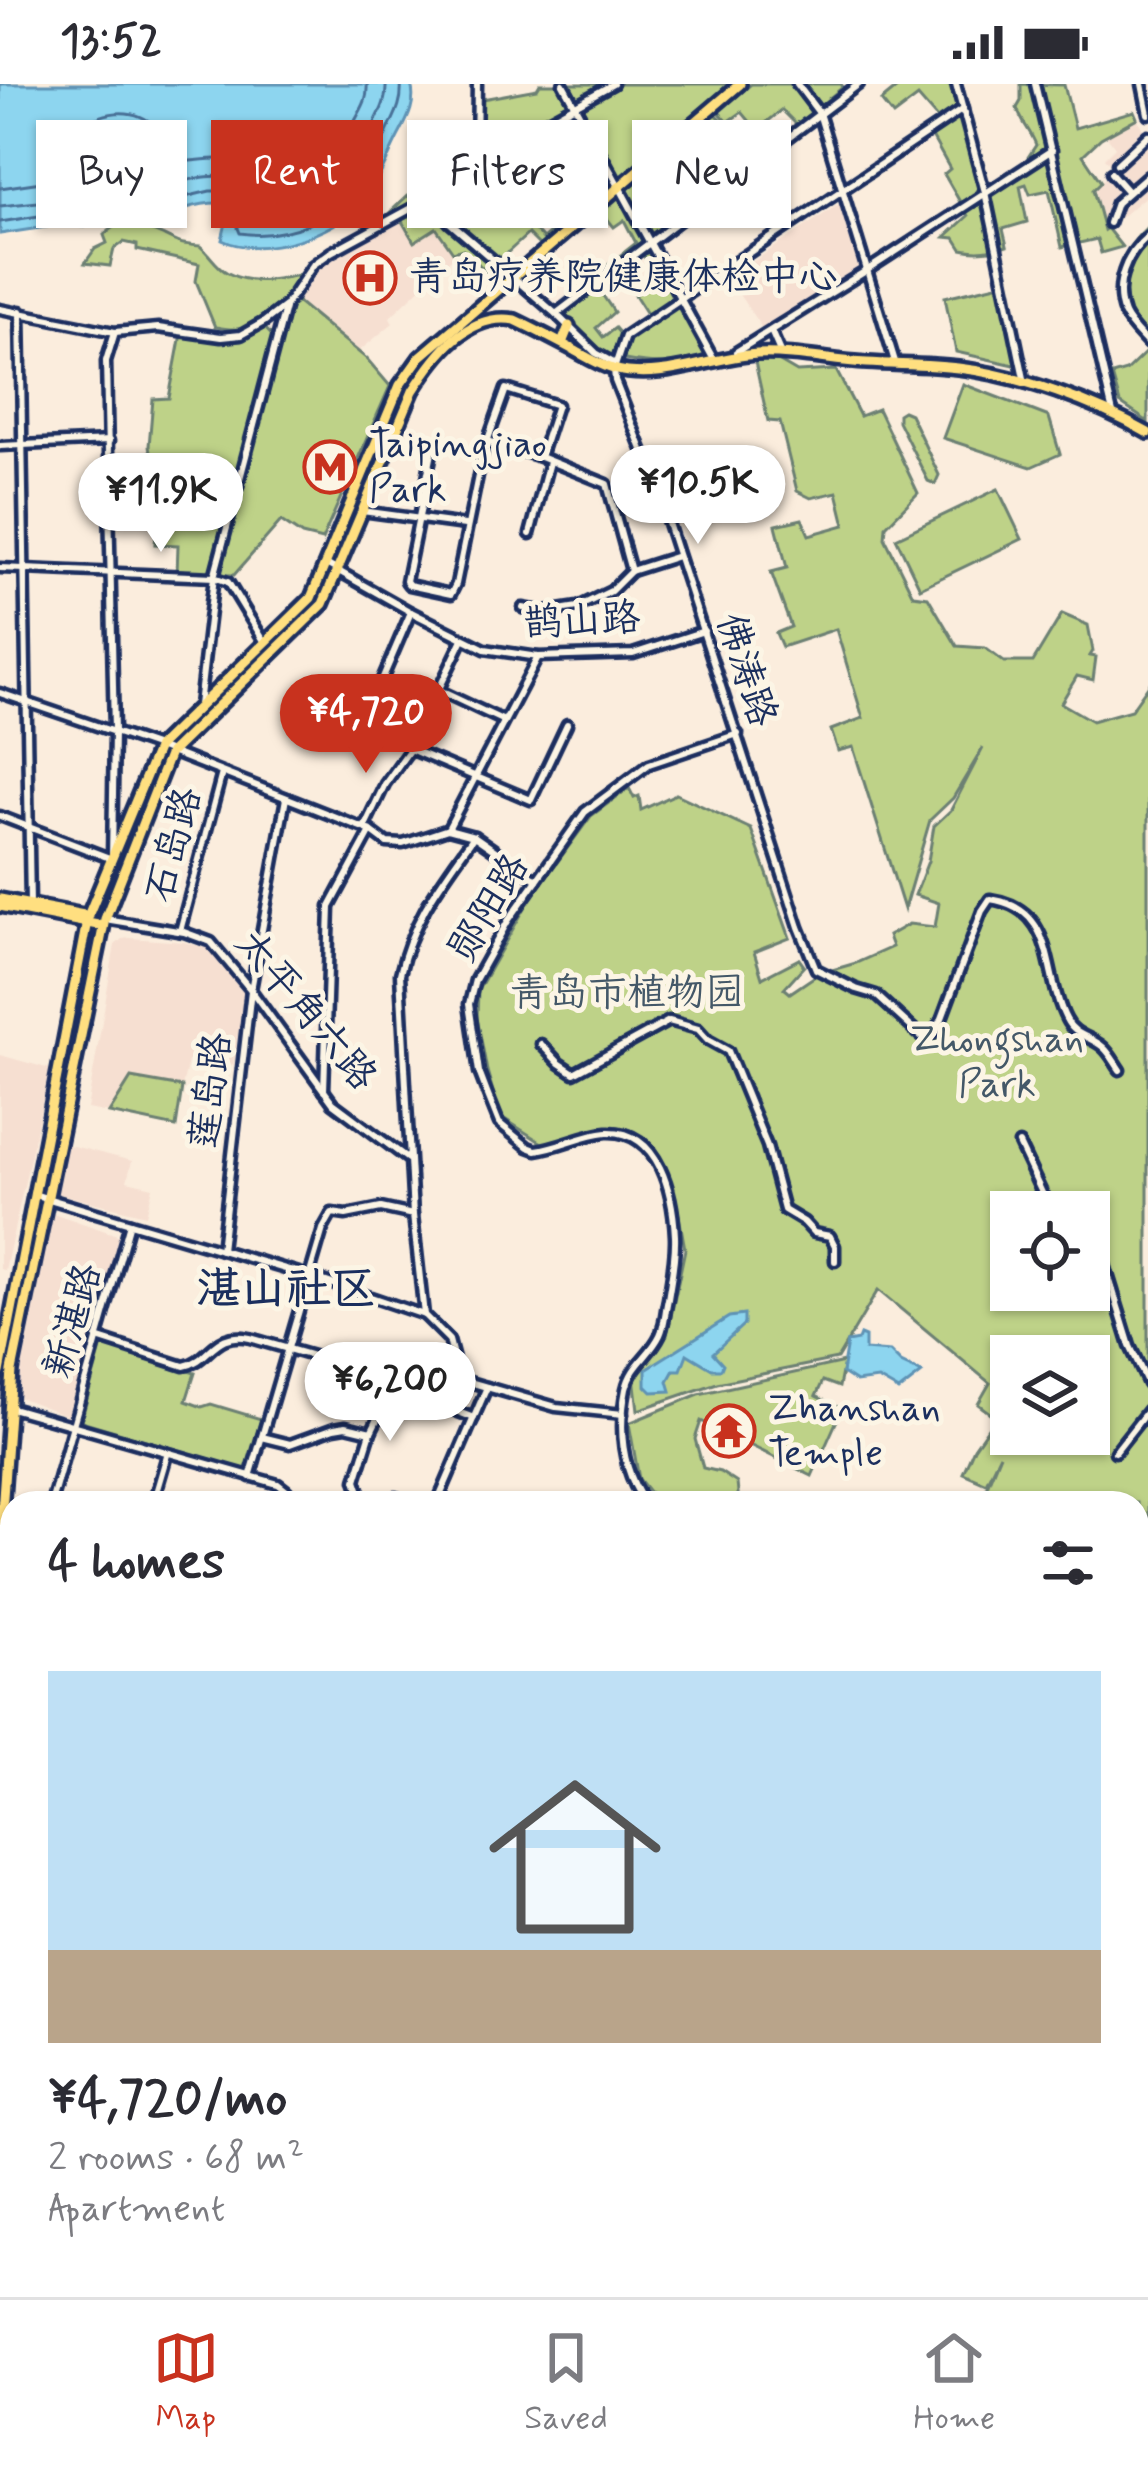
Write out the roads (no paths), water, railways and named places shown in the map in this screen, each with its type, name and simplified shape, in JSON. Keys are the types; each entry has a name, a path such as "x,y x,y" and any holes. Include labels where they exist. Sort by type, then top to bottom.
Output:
{"main road":[{"path":"0,1372 104,923 170,753 323,604 332,567 400,385 420,356 740,84"},
{"path":"3,1491 12,1371 87,919 158,747 311,598 362,512 413,391 431,363 462,332 478,322 515,320 615,366 663,372 754,354 961,368 1025,383 1113,413 1148,433"},
{"path":"562,344 569,326"},
{"path":"0,903 30,905 104,923"},
{"path":"0,903 87,919"}],"street":[{"path":"476,120 477,84"},
{"path":"563,84 714,361"},
{"path":"548,120 613,84"},
{"path":"797,84 819,113 896,364"},
{"path":"556,314 859,84"},
{"path":"956,84 986,192 1025,383"},
{"path":"1035,84 1113,413"},
{"path":"1142,84 1148,114"},
{"path":"456,228 615,366 625,337 963,110"},
{"path":"1117,164 1148,135"},
{"path":"736,352 1052,150"},
{"path":"1111,173 1129,192"},
{"path":"1109,224 1116,203 1148,175"},
{"path":"0,309 115,332 158,328 221,337 241,335 286,304 313,266 331,252 407,211"},
{"path":"1148,236 1125,265 1120,291 1124,313 1148,344"},
{"path":"198,709 214,578 286,304"},
{"path":"20,311 30,905"},
{"path":"265,322 279,337"},
{"path":"771,331 781,354"},
{"path":"0,816 112,859 106,361 115,332"},
{"name":"佛涛路","path":"615,366 615,381 654,480 816,969 876,995 922,1037 933,1034 982,911 990,899 1010,902 1029,914 1043,943 1066,1021 1080,1036 1102,1046 1120,1070"},
{"path":"433,448 406,581 409,586 452,594 482,456 506,389 556,405 540,457"},
{"path":"0,446 109,441"},
{"path":"488,441 607,484 631,572"},
{"path":"530,534 549,462"},
{"path":"362,512 467,525"},
{"path":"523,608 546,612 578,607 611,591 631,572 679,556"},
{"name":"鹊山路","path":"332,567 485,649 538,657 633,654 704,631"},
{"path":"0,568 228,582 266,644"},
{"path":"411,612 366,717 385,731 531,800 567,724"},
{"path":"324,1091 330,907 386,784 412,746 463,639"},
{"path":"448,830 538,657"},
{"path":"438,690 504,721"},
{"path":"0,694 158,747 367,829 387,843 403,844 448,830 474,836 537,880"},
{"name":"郧阳路","path":"647,1147 635,1138 610,1132 536,1150 506,1130 479,1072 469,1004 475,980 508,921 585,812 649,764 738,734"},
{"name":"石岛路","path":"180,932 222,773"},
{"name":"莲岛路","path":"221,1250 251,990 286,798"},
{"path":"424,1315 413,1216 400,974 419,915 474,836"},
{"name":"太平角六路","path":"104,923 180,932 211,942 333,1103 410,1161"},
{"path":"541,1044 574,1073 669,1021 698,1029 728,1051 766,1146 784,1210 814,1233 830,1236 835,1262"},
{"path":"639,1491 625,1464 623,1414 630,1373 662,1332 676,1238 663,1172 647,1147 652,1134"},
{"path":"1019,1144 1041,1191"},
{"path":"42,1196 424,1315 449,1340 462,1379 556,1407 623,1414"},
{"path":"250,1477 323,1229 332,1213 381,1208 413,1216"},
{"name":"新湛路","path":"54,1491 130,1222"},
{"path":"1110,1281 1130,1346 1148,1384"},
{"path":"97,1338 192,1366 204,1352 236,1335 379,1375 393,1388 474,1418"},
{"path":"442,1491 487,1387"},
{"path":"360,1491 356,1480 371,1432 393,1388"},
{"path":"8,1407 278,1484 286,1491"},
{"path":"1115,1452 1148,1410"},
{"path":"262,1437 290,1444 334,1427 371,1432"},
{"path":"156,1491 167,1454"}],"water":[{"path":"0,84 411,84 408,118 383,167 383,120 211,120 211,204 187,208 187,120 36,120 39,228 0,234"},
{"path":"225,228 327,228 276,245 256,247 222,240"},
{"path":"744,1315 744,1324 713,1353 723,1364 721,1369 712,1369 687,1354 681,1370 674,1370 668,1381 671,1391 652,1392 646,1386 646,1369 729,1317"},
{"path":"865,1337 865,1350 890,1352 922,1373 899,1391 878,1379 856,1382 842,1373 847,1342"}],"place":[{"name":"青岛疗养院健康体检中心","path":"370,278"},
{"name":"Taipingjiao Park","path":"330,467"},
{"name":"Zhanshan Temple","path":"729,1431"}],"district":[{"name":"湛山社区","path":"286,1290"}],"park label":[{"name":"青岛市植物园","path":"627,994"},
{"name":"Zhongshan Park","path":"997,1062"}]}
